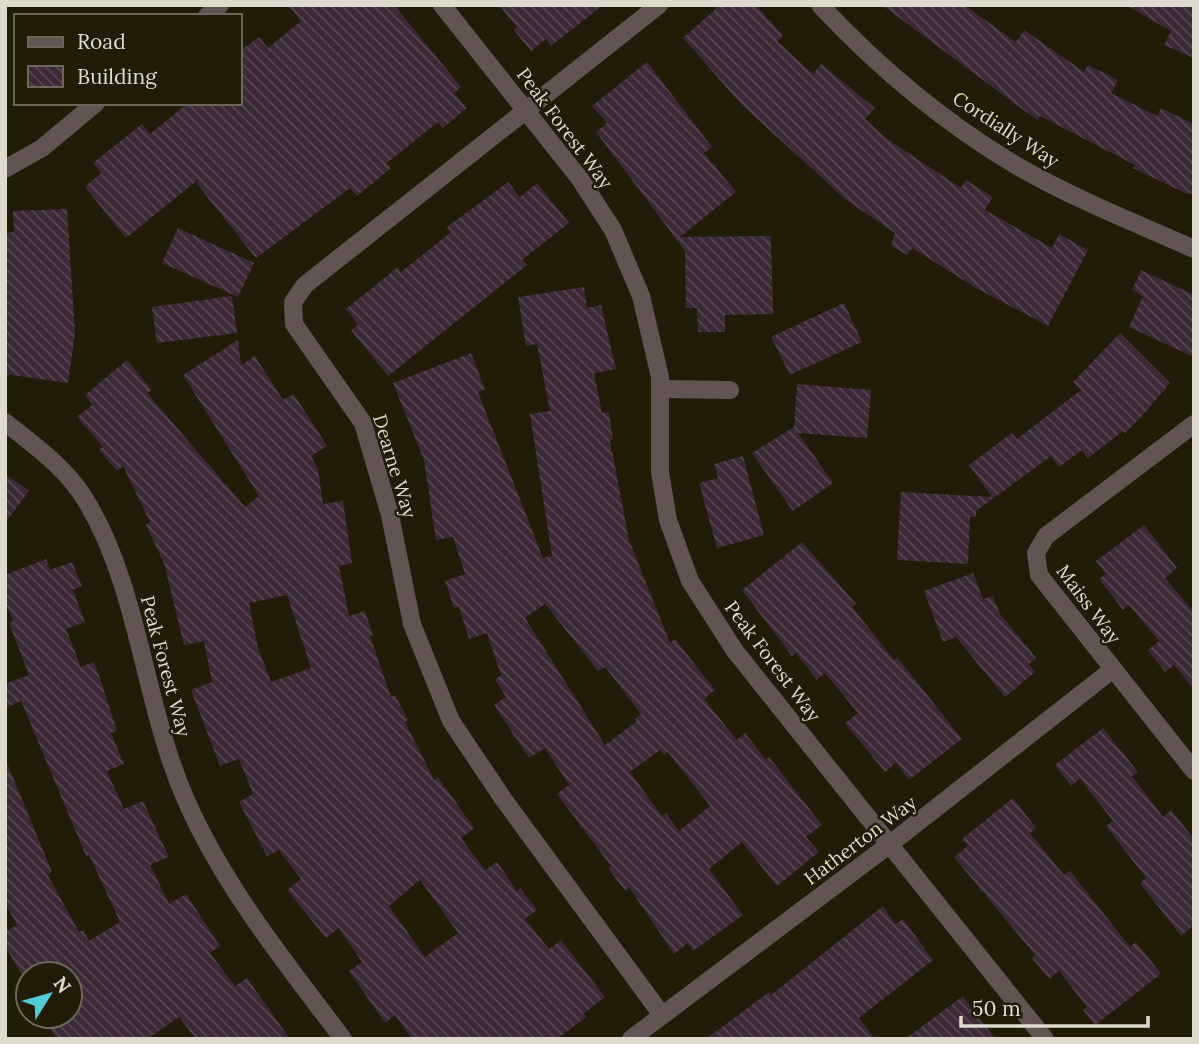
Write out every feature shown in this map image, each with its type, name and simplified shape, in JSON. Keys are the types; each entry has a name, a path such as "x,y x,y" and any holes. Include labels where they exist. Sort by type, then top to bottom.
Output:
{"street":[{"name":"Peak Forest Way","path":"442,5 580,179 613,230 641,296 660,388 660,472 668,520 690,581 735,651 1045,1039"},
{"name":"Dearne Way","path":"659,5 305,285 293,302 294,324 363,423 390,515 412,624 450,721 504,800 662,1015"},
{"name":"Cordially Way","path":"820,5 868,54 909,88 1018,166 1078,198 1194,249"},
{"path":"5,169 43,148 94,105"},
{"path":"660,388 730,390"},
{"name":"Peak Forest Way","path":"5,422 48,455 84,497 109,545 128,603 156,719 186,801 262,931 343,1039"},
{"name":"Maiss Way","path":"1194,424 1046,536 1036,554 1039,575 1194,771"},
{"name":"Hatherton Way","path":"631,1039 890,844 1112,670"}],"building":[{"path":"288,5 394,5 461,87 454,93 467,108 443,128 438,122 387,163 391,168 357,196 350,188 256,258 197,184 199,179 126,238 85,187 101,173 93,163 142,124 150,134 186,105 242,105 242,50 259,37 268,48 301,21"},
{"path":"499,5 603,5 551,46 546,39 531,51 514,30 517,27"},
{"path":"720,5 756,5 783,36 777,41 813,74 821,64 875,108 865,119 887,139 961,188 966,180 993,197 985,210 1052,248 1059,234 1088,250 1048,326 978,289 912,248 907,255 891,245 895,233 845,199 741,104 683,38"},
{"path":"882,5 964,5 1016,42 1024,30 1084,72 1088,65 1118,80 1111,93 1157,116 1161,108 1194,124 1194,194 1185,193 1133,168 1135,165 1040,116 1037,120"},
{"path":"1126,5 1194,5 1194,58 1164,45 1171,31"},
{"path":"647,62 712,147 704,153 736,192 680,237 771,236 773,314 725,315 725,332 698,332 697,308 686,308 685,251 596,132 607,123 592,106"},
{"path":"508,182 520,197 537,183 569,223 522,260 527,265 388,376 351,330 358,325 346,309 398,267 401,272 451,232 447,227"},
{"path":"67,209 75,333 68,383 5,374 5,232 14,232 13,211"},
{"path":"178,228 254,263 238,297 162,263"},
{"path":"1141,270 1194,295 1194,357 1129,327 1143,296 1132,290"},
{"path":"584,287 587,308 601,305 616,369 594,373 602,413 609,412 613,440 610,440 629,540 670,643 675,639 715,690 704,699 737,740 745,733 766,760 769,757 822,825 806,837 819,852 777,886 742,842 709,869 743,915 693,951 688,943 674,954 629,887 625,891 608,868 611,866 557,794 569,785 545,748 529,758 494,705 506,697 495,679 501,675 487,633 469,639 459,607 454,608 445,581 465,574 453,537 436,540 424,460 393,383 471,353 485,389 478,392 543,558 552,556 530,414 550,411 537,344 526,346 518,297","holes":["545,604 598,671 605,667 641,714 635,719 637,721 605,745 525,618","660,750 664,755 668,752 710,806 679,831 666,813 662,816 630,772"]},
{"path":"232,296 237,333 157,343 152,307"},
{"path":"844,303 862,342 790,375 771,337"},
{"path":"1120,333 1170,383 1141,417 1125,433 1123,431 1088,458 1082,450 1059,467 1051,456 976,511 976,517 970,517 968,564 897,560 901,492 992,497 969,465 1012,433 1017,439 1081,390 1073,382"},
{"path":"238,340 241,365 255,356 283,400 294,394 327,446 311,456 318,469 323,504 343,501 352,563 339,566 349,616 365,611 373,635 370,636 391,697 395,695 408,720 405,722 434,780 438,777 474,828 461,838 485,870 497,862 517,891 520,888 537,910 525,919 549,949 561,940 605,997 583,1014 586,1017 557,1039 412,1039 395,1015 385,1023 349,971 362,962 339,928 326,938 287,890 301,879 279,850 267,856 239,802 253,794 239,759 220,766 191,690 212,682 204,641 184,645 164,563 146,525 150,522 123,466 117,471 99,450 103,447 77,417 92,405 85,395 127,360 152,390 147,393 245,507 259,496 183,375","holes":["287,595 311,668 271,682 258,648 249,603","420,880 458,933 425,957 389,906"]},
{"path":"797,384 871,390 867,438 798,433 833,483 793,511 752,453 794,427"},
{"path":"743,456 764,535 717,548 699,483 718,478 714,464"},
{"path":"5,474 29,491 5,523"},
{"path":"1144,525 1177,568 1165,578 1194,612 1194,689 1174,665 1165,672 1148,650 1159,641 1129,605 1123,610 1099,579 1106,574 1096,561"},
{"path":"802,542 856,604 852,607 894,660 897,657 962,739 909,780 896,763 885,772 845,723 858,713 825,673 817,680 796,653 792,656 742,590"},
{"path":"46,559 50,570 72,562 82,586 73,590 85,622 66,629 81,667 94,662 103,687 117,731 111,733 124,764 107,771 124,809 143,801 169,857 150,865 169,904 186,894 220,946 210,953 235,986 247,978 290,1039 196,1039 179,1017 147,1039 57,1039 51,1030 84,1030 84,960 14,962 5,946 5,931 17,925 5,903 5,758 52,872 47,874 79,932 83,930 89,941 120,922 89,855 86,856 21,701 5,708 5,684 29,675 9,623 13,621 5,601 5,575"},
{"path":"973,573 983,599 993,596 1000,614 1036,658 1029,664 1035,672 1005,697 956,637 943,642 924,591"},
{"path":"1103,728 1138,772 1132,776 1163,817 1171,810 1194,839 1194,925 1181,936 1140,883 1146,878 1106,826 1113,821 1080,779 1071,786 1055,765"},
{"path":"1013,798 1036,828 1030,833 1064,875 1070,871 1130,947 1136,942 1161,974 1095,1025 1083,1010 1087,1007 1059,971 1049,979 1032,958 1035,955 954,857 968,846 962,839"},
{"path":"883,906 895,924 903,919 933,960 859,1018 875,1039 706,1039 769,992 771,995"},
{"path":"963,996 995,1039 905,1039"}]}
